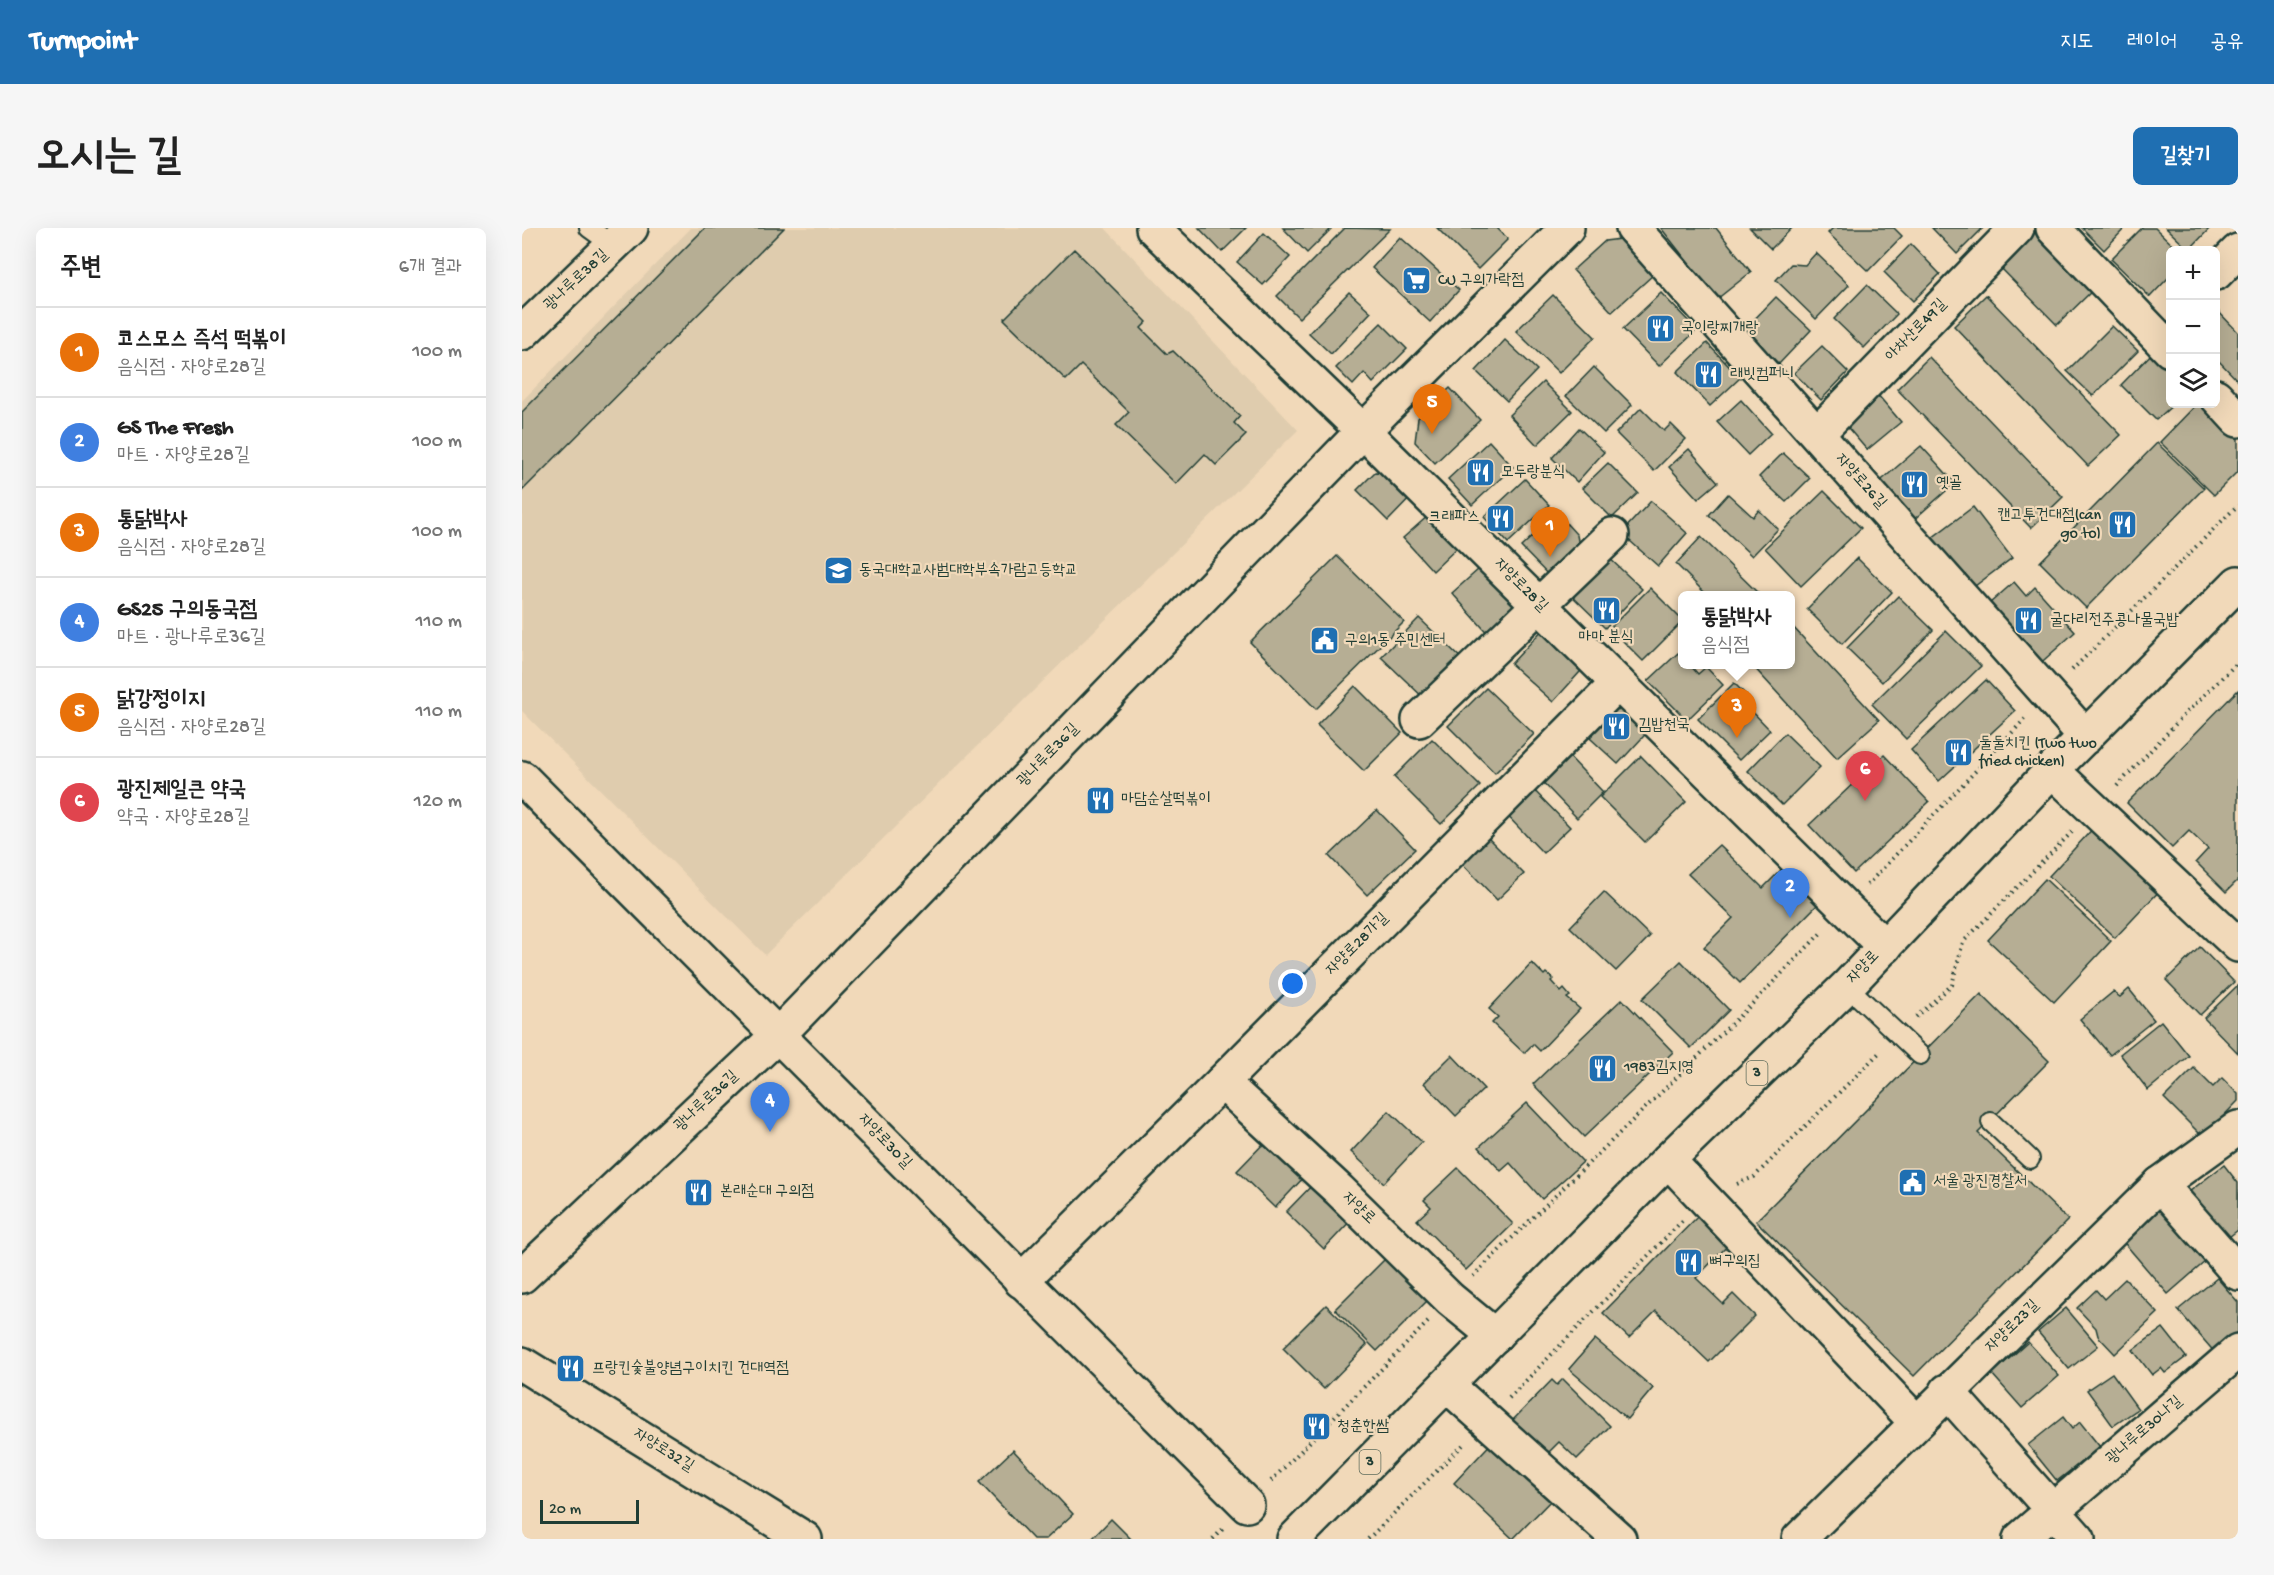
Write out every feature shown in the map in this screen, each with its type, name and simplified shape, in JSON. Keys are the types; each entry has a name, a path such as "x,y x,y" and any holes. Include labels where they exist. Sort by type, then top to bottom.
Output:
{"street":[{"name":"광나루로36길","path":"522,1276 779,1034 1364,431 1567,228"},
{"name":"자양로26길","path":"1633,228 2086,737"},
{"name":"아차산로49길","path":"1817,434 2017,228"},
{"path":"2053,228 2165,333"},
{"name":"자양로28길","path":"1156,229 1364,431 1885,946"},
{"name":"광나루로38길","path":"522,333 611,234"},
{"path":"2220,269 2238,251"},
{"path":"2220,400 2238,420"},
{"path":"1419,720 1612,535"},
{"name":"자양로","path":"1294,1539 1668,1160 1847,986 2052,770 2238,584"},
{"name":"자양로28가길","path":"1021,1281 1618,683"},
{"path":"2052,770 2238,945"},
{"name":"자양로30길","path":"522,778 779,1034 1021,1281 1247,1505"},
{"name":"자양로","path":"1222,1082 1450,1299 1495,1336"},
{"name":"자양로23길","path":"1799,1539 2160,1184 2238,1128"},
{"path":"1668,1160 1916,1422"},
{"path":"2160,1184 2238,1273"},
{"name":"광나루로30나길","path":"2020,1539 2238,1351"},
{"name":"자양로32길","path":"522,1364 805,1539"},
{"path":"1447,1385 1619,1539"},
{"path":"1947,1391 2078,1539"}],"lane":[{"path":"1847,986 1920,1055"},
{"path":"1991,1122 2030,1159"}],"path":[{"path":"1213,1539 1450,1299 1756,1000 2048,695 2238,505"},
{"path":"1368,1539 1705,1198 1754,1176 1898,1034 1952,985 1963,942 2238,662"}],"shaded area":[{"name":"동국대학교사범대학부속가람고등학교","path":"691,228 1105,228 1298,430 765,955 522,711 522,401"}],"building":[{"path":"705,228 784,228 522,491 522,412"},
{"path":"1199,228 1246,228 1222,252"},
{"path":"1283,228 1330,228 1331,229 1307,253"},
{"path":"1345,228 1390,229 1299,318 1277,296"},
{"path":"1437,228 1497,228 1508,239 1478,269"},
{"path":"1661,228 1716,228 1751,272 1717,299"},
{"path":"1750,228 1792,228 1771,249"},
{"path":"1833,228 1894,228 1902,236 1868,271 1828,233"},
{"path":"1932,228 1983,228 1957,254"},
{"path":"2082,228 2125,228 2104,250"},
{"path":"2142,228 2155,228 2174,246 2166,246 2166,280 2150,297 2111,259"},
{"path":"2166,228 2210,228 2193,246 2185,246"},
{"path":"2033,229 2093,290 2057,325 1997,264"},
{"path":"1264,233 1290,257 1263,285 1237,262"},
{"path":"1400,237 1459,290 1430,322 1372,268"},
{"path":"1620,239 1653,275 1612,312 1573,270 1605,241"},
{"path":"1911,244 1940,274 1913,301 1884,272"},
{"path":"1074,249 1147,322 1141,328 1167,354 1173,351 1240,416 1234,423 1246,435 1216,465 1205,454 1176,484 1116,425 1129,412 1081,365 1066,380 1004,319"},
{"path":"1816,253 1849,285 1816,319 1776,280 1791,264 1805,265"},
{"path":"1867,285 1897,314 1864,348 1834,319"},
{"path":"1349,292 1371,312 1331,354 1309,333"},
{"path":"1661,293 1697,330 1659,366 1623,329"},
{"path":"1553,295 1595,337 1559,373 1516,331"},
{"path":"1986,295 2121,435 2088,466 1954,326"},
{"path":"1776,297 1811,330 1779,364 1744,330"},
{"path":"2220,313 2238,332 2238,381 2220,362"},
{"path":"1381,323 1407,349 1373,383 1364,373 1353,385 1336,368"},
{"path":"2112,326 2138,351 2093,396 2067,371"},
{"path":"1505,340 1537,370 1507,401 1476,371"},
{"path":"1707,343 1740,378 1710,406 1677,372"},
{"path":"1822,346 1848,372 1821,400 1794,373"},
{"path":"2159,346 2166,354 2166,408 2170,408 2156,420 2121,385"},
{"path":"1929,357 2063,497 2031,528 1897,389"},
{"path":"1594,367 1632,405 1604,433 1566,396"},
{"path":"1543,382 1572,411 1537,445 1509,415"},
{"path":"1450,388 1480,420 1435,463 1415,442 1418,418"},
{"path":"1877,394 1901,422 1867,450 1843,422"},
{"path":"1741,400 1771,433 1748,455 1717,422"},
{"path":"1641,408 1664,431 1671,424 1686,439 1654,471 1616,433"},
{"path":"2193,408 2215,408 2238,430 2238,471 2214,495 2160,442"},
{"path":"1579,428 1604,452 1577,482 1552,458"},
{"path":"1489,441 1513,467 1472,505 1448,479"},
{"path":"2157,443 2204,488 2086,608 2040,562"},
{"path":"1921,446 1955,483 1910,523 1876,485"},
{"path":"1689,449 1718,482 1698,499 1669,467"},
{"path":"1783,453 1810,478 1786,502 1759,477"},
{"path":"1608,463 1638,493 1612,518 1582,488"},
{"path":"1375,472 1397,473 1416,492 1388,521 1357,490"},
{"path":"1525,479 1549,505 1508,543 1484,517"},
{"path":"1824,491 1861,528 1801,586 1765,548"},
{"path":"1728,494 1753,517 1759,510 1778,529 1752,556 1709,515"},
{"path":"1651,501 1687,533 1658,566 1621,533"},
{"path":"1973,507 2012,558 1971,589 1932,538"},
{"path":"1557,513 1577,535 1581,557 1555,582 1521,547"},
{"path":"1429,515 1458,547 1433,571 1403,538"},
{"path":"1701,537 1756,591 1703,591 1676,564"},
{"path":"1605,554 1642,589 1605,628 1568,592"},
{"path":"1337,556 1404,622 1316,709 1250,642"},
{"path":"1857,558 1892,592 1842,644 1807,609"},
{"path":"1488,561 1527,604 1490,636 1452,593"},
{"path":"2014,582 2026,596 2035,587 2075,632 2034,669 1982,610"},
{"path":"1650,588 1678,616 1678,626 1643,661 1610,628"},
{"path":"1898,596 1933,630 1882,682 1847,648"},
{"path":"1419,618 1467,664 1429,703 1381,657"},
{"path":"1546,626 1588,663 1553,702 1511,664"},
{"path":"1795,629 1879,720 1837,758 1756,669 1795,669"},
{"path":"1946,631 1981,666 1906,739 1872,704"},
{"path":"1678,653 1678,669 1694,669 1698,674 1704,669 1708,669 1723,685 1687,720 1648,681"},
{"path":"1986,680 2015,711 1939,781 1911,750"},
{"path":"1734,683 1751,700 1746,705 1770,730 1739,760 1698,719"},
{"path":"1355,686 1402,733 1364,771 1317,725"},
{"path":"1486,688 1534,734 1495,773 1448,726"},
{"path":"2238,690 2238,880 2226,892 2196,862 2208,849 2189,831 2172,848 2127,803"},
{"path":"1606,698 1655,724 1618,764 1578,727"},
{"path":"1785,733 1820,767 1782,805 1748,771"},
{"path":"1432,739 1480,786 1441,824 1394,777"},
{"path":"1560,747 1603,792 1577,818 1533,772"},
{"path":"1884,755 1929,802 1854,873 1809,825"},
{"path":"1641,756 1686,802 1645,842 1600,797"},
{"path":"1526,782 1570,827 1543,853 1500,808"},
{"path":"1377,810 1415,849 1367,895 1329,856"},
{"path":"2098,823 2165,885 2115,938 2049,876"},
{"path":"1480,830 1524,874 1497,900 1454,855"},
{"path":"1719,845 1763,888 1789,862 1825,897 1740,983 1704,947 1733,918 1688,874"},
{"path":"2045,879 2111,941 2054,1002 1988,940"},
{"path":"1604,892 1650,936 1616,971 1570,927"},
{"path":"2200,947 2234,982 2200,1015 2166,980"},
{"path":"1681,961 1729,1010 1691,1048 1642,999"},
{"path":"1532,963 1544,975 1546,973 1553,979 1551,981 1561,992 1564,989 1570,996 1567,998 1580,1009 1540,1051 1533,1044 1524,1053 1492,1023 1498,1017 1489,1009"},
{"path":"2238,985 2238,1053 2204,1018"},
{"path":"2129,989 2154,1020 2110,1055 2080,1019 2113,992 2120,997"},
{"name":"서울 광진경찰서","path":"1981,994 2049,1061 1978,1133 2068,1220 1914,1376 1756,1221"},
{"path":"1622,999 1673,1052 1584,1137 1533,1084"},
{"path":"2161,1021 2189,1056 2148,1090 2120,1054"},
{"path":"1452,1055 1484,1089 1456,1116 1424,1083"},
{"path":"2194,1068 2213,1087 2222,1078 2238,1094 2238,1101 2203,1137 2164,1098"},
{"path":"1527,1103 1583,1162 1542,1199 1510,1163 1501,1171 1479,1147"},
{"path":"1389,1111 1422,1142 1384,1183 1351,1152"},
{"path":"1268,1139 1306,1175 1275,1208 1237,1171"},
{"path":"2224,1165 2238,1183 2238,1230 2225,1240 2189,1192"},
{"path":"1458,1168 1513,1224 1466,1270 1417,1220 1431,1207 1424,1200"},
{"path":"1317,1180 1355,1216 1324,1249 1286,1212"},
{"path":"2160,1207 2206,1261 2168,1294 2121,1239"},
{"path":"1705,1209 1735,1238 1696,1278 1723,1304 1733,1294 1755,1316 1709,1362 1656,1311 1629,1338 1603,1313"},
{"path":"1385,1259 1427,1301 1377,1351 1335,1309"},
{"path":"2217,1278 2238,1302 2238,1335 2216,1354 2178,1310"},
{"path":"2125,1279 2158,1313 2115,1354 2098,1336 2096,1328 2077,1308 2096,1290 2104,1299"},
{"path":"1326,1305 1367,1345 1324,1389 1283,1348"},
{"path":"2066,1308 2098,1346 2069,1369 2038,1332"},
{"path":"2163,1328 2186,1357 2165,1373 2161,1368 2152,1375 2133,1350"},
{"path":"1595,1339 1653,1388 1627,1419 1569,1369"},
{"path":"2028,1342 2059,1376 2022,1408 1992,1374"},
{"path":"2112,1373 2138,1409 2113,1426 2087,1390"},
{"path":"1563,1379 1610,1426 1577,1459 1559,1442 1544,1457 1510,1423 1552,1380 1557,1385"},
{"path":"2063,1417 2072,1429 2080,1422 2100,1447 2057,1481 2028,1445"},
{"path":"1496,1438 1556,1495 1513,1539 1454,1483"},
{"path":"1013,1450 1073,1514 1046,1539 1033,1539 979,1482"},
{"path":"1111,1519 1131,1539 1092,1539"}],"place":[{"name":"CU 구의가락점","path":"1417,281"},
{"name":"국이랑찌개랑","path":"1660,329"},
{"name":"래빗컴퍼니","path":"1709,375"},
{"name":"닭강정이지","path":"1432,434"},
{"name":"모두랑분식","path":"1480,473"},
{"name":"옛골","path":"1915,484"},
{"name":"크래파스","path":"1501,518"},
{"name":"캔고투건대점(can go to)","path":"2122,525"},
{"name":"코스모스 즉석 떡볶이","path":"1550,557"},
{"name":"동국대학교사범대학부속가람고등학교","path":"838,571"},
{"name":"마마 분식","path":"1606,610"},
{"name":"굴다리전주콩나물국밥","path":"2029,621"},
{"name":"구의1동 주민센터","path":"1324,641"},
{"name":"김밥천국","path":"1617,726"},
{"name":"통닭박사","path":"1737,738"},
{"name":"둘둘치킨 (Two two fried chicken)","path":"1958,753"},
{"name":"마담순살떡볶이","path":"1100,800"},
{"name":"광진제일큰 약국","path":"1865,801"},
{"name":"GS The Fresh","path":"1790,918"},
{"name":"1983김지영","path":"1603,1068"},
{"name":"GS25 구의동국점","path":"770,1132"},
{"name":"서울 광진경찰서","path":"1912,1182"},
{"name":"본래순대 구의점","path":"699,1192"},
{"name":"뼈구의집","path":"1688,1262"},
{"name":"프랑킨숯불양념구이치킨 건대역점","path":"571,1369"},
{"name":"청춘한쌈","path":"1316,1427"}]}
